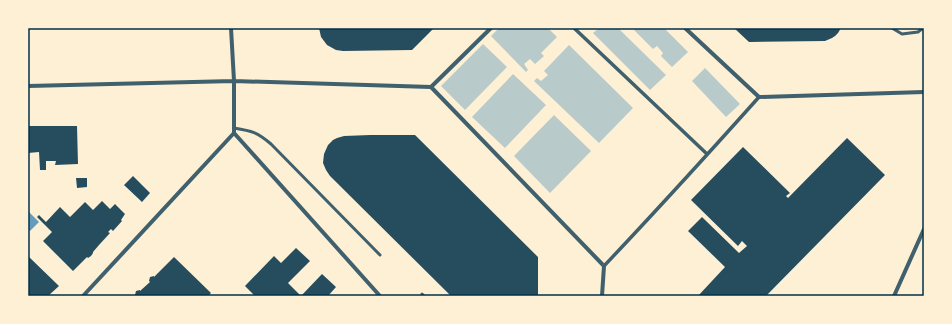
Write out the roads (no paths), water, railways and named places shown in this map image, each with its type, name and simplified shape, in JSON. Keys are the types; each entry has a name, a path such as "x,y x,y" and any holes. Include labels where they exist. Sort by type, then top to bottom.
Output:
{"street":[{"path":"231,28 234,81 234,130 380,296"},
{"path":"431,87 491,28"},
{"path":"574,28 707,154"},
{"path":"685,28 759,97 924,92"},
{"path":"28,86 234,81 431,87 604,266"},
{"path":"602,296 604,266 658,209 759,97"},
{"path":"83,296 234,130"},
{"path":"894,296 924,229"}],"lane":[{"path":"892,28 902,34 918,32 923,28"},
{"path":"234,130 251,131 267,140 380,255"}],"water":[{"path":"28,211 39,222 30,231 28,229"}]}
